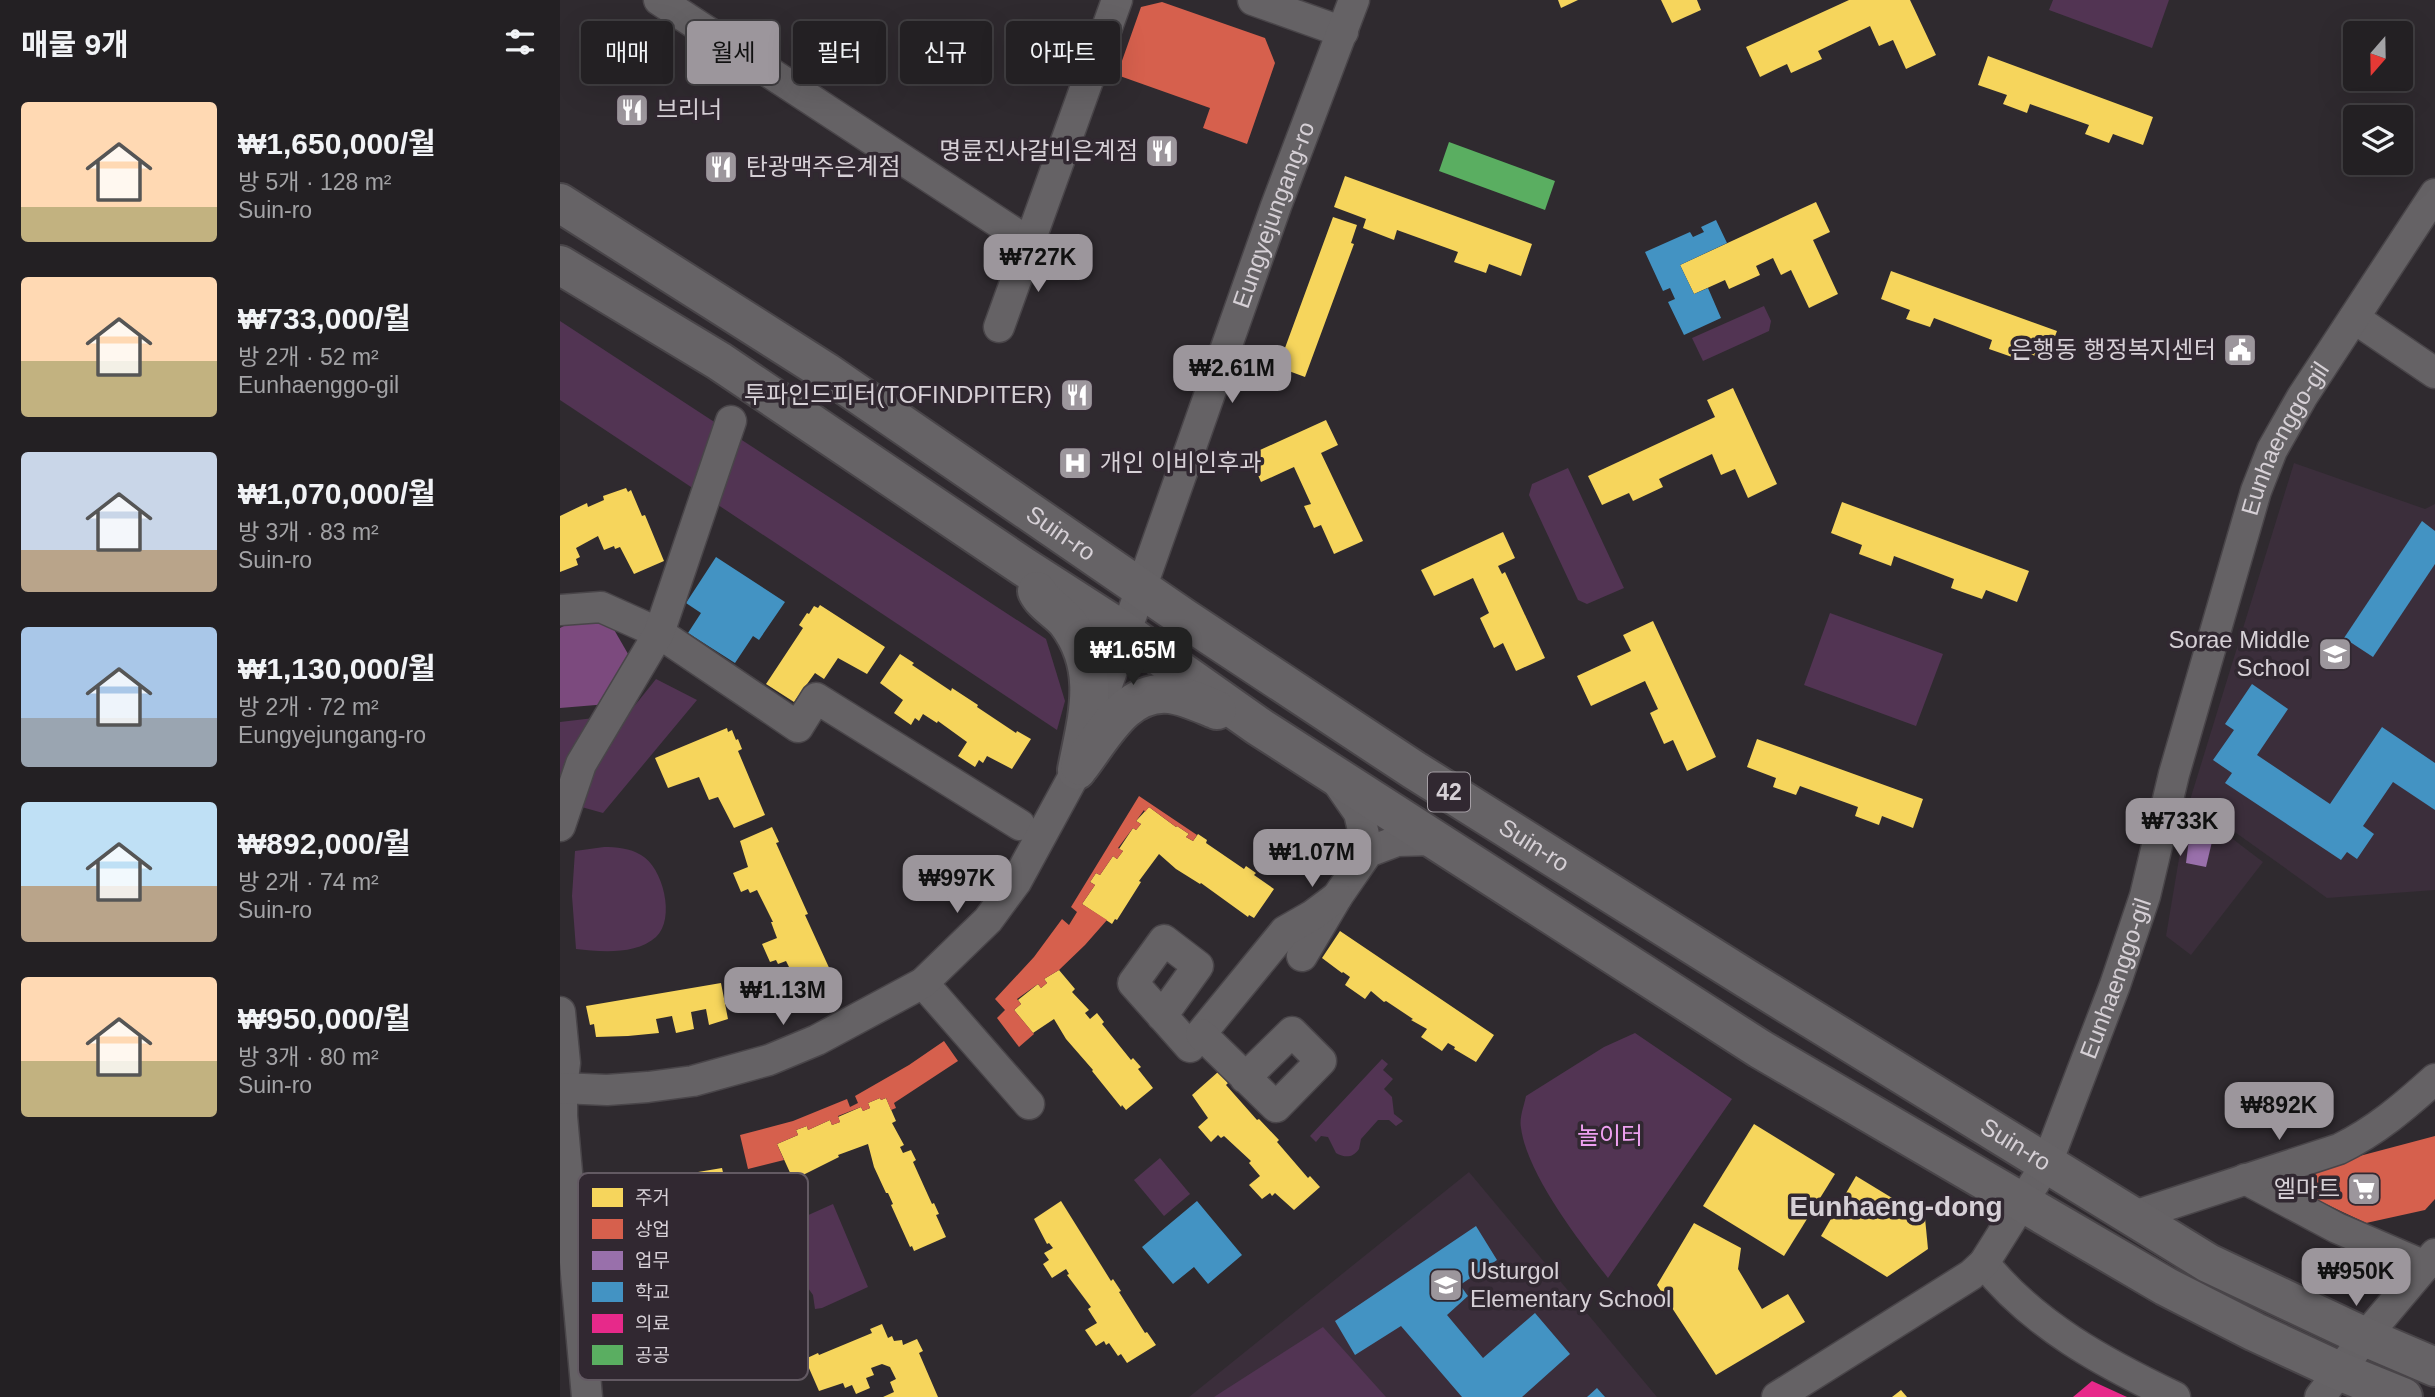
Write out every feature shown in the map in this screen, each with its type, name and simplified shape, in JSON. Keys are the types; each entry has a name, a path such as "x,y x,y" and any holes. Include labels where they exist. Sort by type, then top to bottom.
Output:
{"main road":[{"name":"Suin-ro","path":"560,203 826,372 1140,588 1415,770 1747,979 2208,1263 2365,1338 2435,1367"},
{"name":"Suin-ro","path":"560,265 719,361 1024,568 1125,632 1258,726 1760,1049 2165,1286 2255,1332 2330,1384 2403,1397"},
{"path":"1024,568 1039,596 1066,621 1080,646 1090,673 1088,710 1077,770"},
{"path":"1077,770 1124,710 1146,696 1180,696 1258,726"}],"street":[{"path":"659,0 1030,243"},
{"path":"999,327 1117,0"},
{"path":"1253,0 1343,32"},
{"name":"Eungyejungang-ro","path":"1077,770 1276,206 1354,0"},
{"name":"Eunhaenggo-gil","path":"1777,1397 1954,1287 1984,1263 2047,1163 2115,985 2145,896 2174,774 2256,491 2272,450 2302,397 2435,194"},
{"path":"2354,318 2435,373"},
{"path":"560,826 581,764 659,633 731,421"},
{"path":"560,610 601,607 659,633 798,727 816,698 1020,825"},
{"path":"561,1088 607,1090 693,1081 769,1060 817,1040 923,983 988,920 1016,883 1077,770"},
{"path":"1331,774 1359,813 1368,852"},
{"path":"1302,956 1368,852 1397,841 1434,841"},
{"path":"1162,1016 1190,1047 1285,931 1337,897"},
{"path":"923,983 1029,1104"},
{"path":"560,1012 565,1063 561,1088 563,1130 578,1297"},
{"path":"1201,1034 1245,1077"},
{"path":"2131,1217 2340,1149 2366,1136 2435,1079"},
{"path":"2245,1179 2337,1228 2430,1260 2330,1384"},
{"path":"1984,1263 2019,1302 2094,1356 2175,1397"}],"shaded area":[{"name":"Sorae Middle School","path":"2294,463 2425,509 2435,504 2435,890 2327,898 2190,800"},
{"path":"601,607 639,673 608,704 560,708 560,628"},
{"path":"2188,805 2263,862 2191,955 2166,936"},
{"name":"Usturgol Elementary School","path":"1469,1172 1657,1397 1189,1397"}],"green space":[{"path":"2053,0 2169,0 2152,48 2049,10"},
{"path":"1764,306 1771,321 1769,331 1703,361 1692,338"},
{"path":"560,321 1046,639 1065,701 1057,730 560,400"},
{"path":"1568,468 1624,588 1587,604 1578,600 1529,495 1532,484"},
{"path":"1830,613 1943,654 1916,726 1804,685"},
{"path":"656,679 697,700 603,813 560,801 560,722 628,714"},
{"path":"604,847 641,855 649,861 661,881 666,906 662,929 656,937 639,947 607,951 576,949 572,896 575,851"},
{"name":"놀이터","path":"1635,1033 1732,1099 1608,1278 1556,1207 1544,1186 1525,1146 1521,1120 1526,1096 1604,1047"},
{"path":"1382,1059 1388,1064 1383,1070 1393,1079 1384,1089 1392,1097 1394,1114 1403,1121 1396,1126 1389,1120 1378,1120 1361,1139 1357,1152 1349,1156 1336,1153 1328,1137 1321,1136 1316,1142 1310,1136"},
{"path":"1160,1158 1190,1194 1164,1216 1134,1180"},
{"path":"833,1204 868,1287 815,1309 813,1295 808,1288 808,1215"},
{"path":"1323,1327 1386,1397 1214,1397"}],"building: 주거":[{"path":"1558,0 1578,0 1561,8"},
{"path":"1661,0 1697,0 1701,10 1672,23"},
{"path":"1849,0 1910,0 1936,55 1906,69 1893,40 1879,46 1870,26 1818,51 1822,59 1791,73 1787,64 1760,77 1746,47"},
{"path":"1988,56 2153,117 2143,145 2113,134 2109,143 2085,134 2089,125 2030,104 2027,113 2003,104 2007,95 1978,85"},
{"path":"1345,176 1532,244 1521,276 1489,264 1486,273 1454,262 1458,252 1397,230 1394,240 1363,228 1366,219 1334,207"},
{"path":"1816,202 1830,232 1813,240 1838,294 1809,308 1791,270 1781,275 1773,258 1756,266 1760,275 1729,289 1725,280 1694,294 1680,265"},
{"path":"1333,217 1357,225 1351,243 1354,244 1305,377 1278,367"},
{"path":"1891,271 2057,331 2046,360 2016,349 2012,357 1989,349 1992,340 1934,318 1930,327 1906,319 1910,310 1881,299"},
{"path":"1733,388 1777,484 1748,498 1735,469 1721,475 1712,454 1659,479 1663,487 1633,501 1629,493 1602,505 1588,476 1715,417 1707,400"},
{"path":"1326,420 1338,445 1321,453 1363,541 1334,554 1321,525 1314,528 1304,506 1311,504 1294,467 1261,482 1249,455"},
{"path":"626,488 628,492 631,490 642,516 645,515 664,561 634,574 620,547 604,550 598,536 576,548 580,557 576,559 578,565 560,572 560,516 587,503 588,507 604,500 603,496"},
{"path":"1842,502 2029,571 2017,602 1986,590 1982,599 1951,588 1954,579 1894,556 1891,566 1859,554 1862,545 1831,533"},
{"path":"1503,532 1515,558 1498,566 1502,574 1505,572 1545,658 1516,671 1503,643 1494,648 1480,618 1489,613 1473,578 1434,596 1421,570"},
{"path":"820,605 885,647 867,674 838,658 824,679 815,673 794,702 766,684 803,628 799,625 807,613 809,614 814,606 818,608"},
{"path":"1653,621 1716,757 1687,771 1673,740 1664,744 1650,713 1658,709 1645,681 1591,706 1577,676 1631,651 1623,635"},
{"path":"900,654 951,691 952,688 1016,733 1017,731 1031,739 1012,769 987,756 983,763 979,760 975,767 958,756 967,742 938,721 937,723 923,714 919,721 915,718 911,725 894,713 903,700 880,683"},
{"path":"727,728 728,732 732,730 736,740 738,739 742,749 738,751 765,815 734,828 718,797 709,800 699,777 668,788 655,758"},
{"path":"1757,739 1923,799 1913,828 1882,816 1879,825 1855,816 1858,807 1800,786 1796,795 1773,787 1776,778 1747,767"},
{"path":"1149,807 1189,834 1186,837 1193,841 1198,834 1207,840 1206,843 1244,869 1246,866 1274,889 1254,918 1249,915 1248,917 1201,883 1176,869 1159,854 1112,924 1082,904 1095,885 1090,882 1096,873 1100,875 1113,856 1117,859 1123,851 1119,849 1133,828 1136,830 1141,824 1136,821"},
{"path":"772,827 779,842 776,843 808,914 805,915 831,972 798,985 786,961 778,964 776,960 770,962 762,944 777,938 773,922 757,890 750,893 748,889 741,892 733,873 748,867 740,841"},
{"path":"1340,931 1494,1035 1476,1062 1448,1043 1442,1051 1421,1037 1427,1029 1371,991 1365,999 1345,985 1350,977 1322,958"},
{"path":"1059,970 1075,989 1072,992 1089,1010 1085,1013 1090,1019 1097,1013 1104,1022 1102,1024 1131,1060 1133,1058 1141,1067 1138,1069 1153,1088 1126,1110 1066,1039 1054,1019 1033,1033 1014,1010 1021,1004 1018,1000 1038,984 1041,988 1047,983 1044,979"},
{"path":"721,983 728,1019 709,1025 706,1009 691,1012 694,1029 676,1033 672,1016 656,1019 659,1033 628,1036 596,1037 594,1024 590,1025 586,1006"},
{"path":"1218,1072 1257,1120 1279,1140 1277,1142 1308,1178 1310,1176 1320,1187 1294,1210 1275,1193 1262,1199 1249,1185 1260,1176 1249,1163 1251,1161 1224,1136 1221,1138 1218,1135 1211,1142 1198,1127 1208,1118 1192,1095"},
{"path":"886,1098 896,1121 892,1123 904,1145 900,1147 903,1153 911,1150 916,1160 913,1162 939,1214 936,1215 946,1237 914,1251 912,1246 910,1247 891,1205 893,1204 874,1167 868,1144 838,1155 839,1157 807,1173 790,1173 777,1144 798,1135 796,1130 807,1126 808,1130 830,1120 832,1125 840,1122 838,1117 861,1107 863,1111 870,1108 868,1103"},
{"path":"1754,1124 1835,1174 1784,1256 1703,1206"},
{"path":"722,1168 723,1173 692,1173"},
{"path":"1856,1176 1925,1218 1928,1249 1887,1277 1821,1236"},
{"path":"1061,1201 1111,1281 1113,1279 1121,1291 1119,1292 1145,1333 1147,1332 1156,1345 1127,1363 1109,1343 1106,1345 1104,1341 1096,1346 1085,1330 1097,1323 1088,1309 1091,1307 1067,1275 1069,1274 1066,1269 1052,1278 1043,1264 1049,1260 1044,1253 1053,1248 1047,1244 1034,1219"},
{"path":"1694,1223 1741,1248 1738,1269 1762,1309 1788,1294 1805,1322 1716,1375 1657,1285"},
{"path":"882,1324 888,1338 892,1336 894,1341 902,1340 903,1345 917,1339 923,1351 919,1353 938,1397 883,1397 894,1392 890,1382 896,1379 890,1367 882,1364 871,1368 874,1375 866,1378 870,1388 856,1394 852,1385 845,1388 843,1383 819,1391 808,1366 808,1358 872,1333 870,1329"},
{"path":"1901,1390 1907,1397 1892,1397"}],"building: 상업":[{"path":"1162,2 1265,38 1275,63 1247,144 1203,128 1210,108 1120,76 1120,66 1141,7"},
{"path":"1139,796 1197,835 1193,841 1186,837 1189,834 1149,807 1145,812 1144,810 1136,821 1141,824 1136,830 1133,828 1118,848 1123,851 1117,859 1113,856 1100,875 1096,873 1090,882 1095,885 1082,904 1107,920 1059,970 1044,979 1047,983 1041,988 1038,984 1017,999 1021,1004 1014,1010 1034,1034 1019,1047 997,1018 1005,1010 995,999 1034,957 1062,919 1069,925 1077,912 1071,907"},
{"path":"944,1041 958,1061 894,1103 896,1108 891,1110 886,1098 880,1098 868,1103 870,1108 863,1111 861,1107 838,1116 840,1122 832,1125 830,1120 808,1130 807,1126 796,1130 798,1135 777,1144 784,1160 748,1169 740,1135 793,1121 847,1099 850,1107 858,1103 855,1096"},
{"name":"엘마트","path":"2435,1136 2435,1199 2425,1210 2366,1223 2273,1179"}],"building: 업무":[{"path":"2191,823 2214,833 2206,867 2186,863"}],"building: 학교":[{"path":"1716,220 1727,243 1680,265 1694,294 1708,288 1721,318 1684,335 1668,302 1675,299 1670,288 1663,291 1645,252 1690,232 1693,237 1704,232 1701,227"},
{"path":"2422,521 2435,531 2435,564 2373,657 2344,638"},
{"path":"716,557 785,602 759,640 753,636 735,663 688,633 701,613 686,603"},
{"path":"2252,684 2288,709 2257,755 2330,804 2382,727 2435,763 2435,810 2393,782 2363,826 2374,834 2357,859 2347,852 2341,860 2225,783 2232,773 2213,760 2234,730 2225,724"},
{"path":"1197,1201 1242,1255 1208,1284 1194,1267 1173,1284 1142,1247"},
{"path":"1476,1226 1497,1260 1460,1285 1468,1296 1447,1315 1483,1358 1535,1313 1570,1354 1522,1397 1462,1397 1401,1326 1355,1355 1335,1321"},
{"path":"1597,1388 1605,1397 1587,1397"}],"building: 의료":[{"path":"2092,1381 2127,1397 2073,1397"}],"building: 공공":[{"path":"1449,142 1555,181 1545,210 1439,171"}],"place":[{"name":"브리너","path":"632,110"},
{"name":"명륜진사갈비은계점","path":"1162,151"},
{"name":"탄광맥주은계점","path":"721,167"},
{"name":"은행동 행정복지센터","path":"2240,350"},
{"name":"투파인드피터(TOFINDPITER)","path":"1077,395"},
{"name":"개인 이비인후과","path":"1075,463"},
{"name":"Sorae Middle School","path":"2335,654"},
{"name":"엘마트","path":"2364,1189"},
{"name":"Usturgol Elementary School","path":"1446,1285"}],"district":[{"name":"Eunhaeng-dong","path":"1896,1206"}]}
